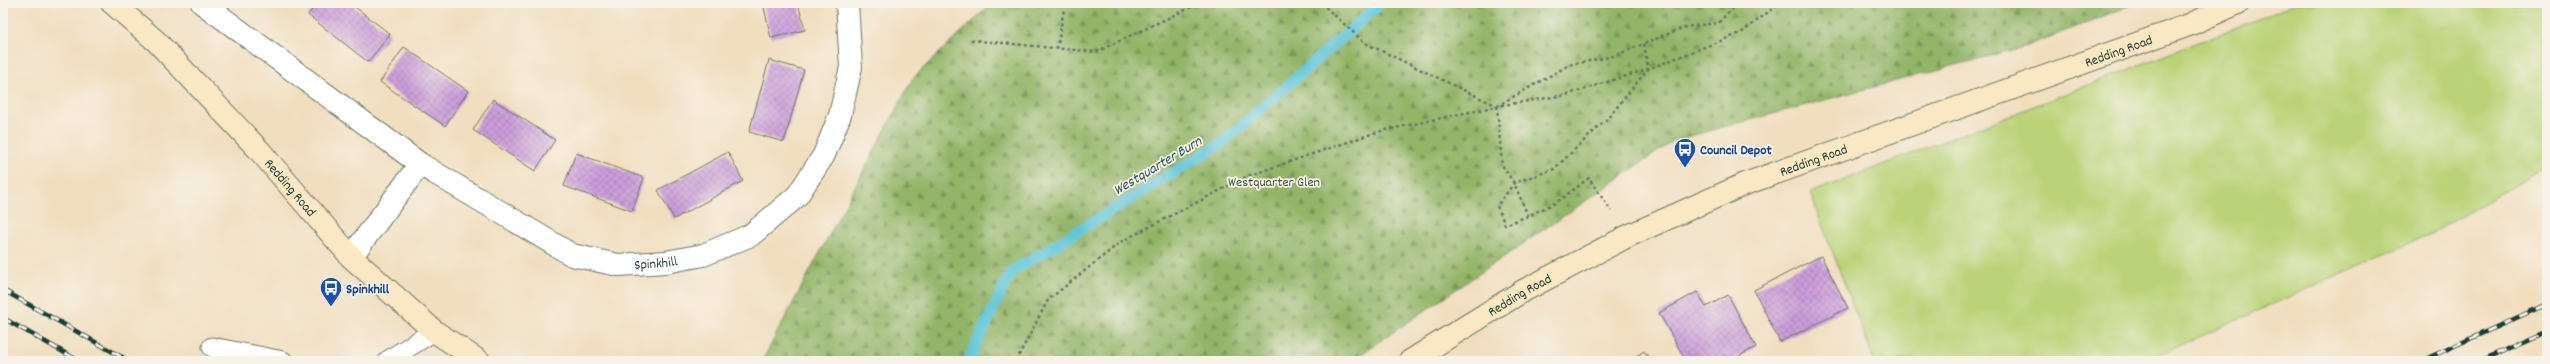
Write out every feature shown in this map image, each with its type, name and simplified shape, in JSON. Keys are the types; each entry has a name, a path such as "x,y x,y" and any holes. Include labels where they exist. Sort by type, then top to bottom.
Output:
{"main road":[{"name":"Redding Road","path":"112,3 167,52 259,150 351,256 434,331 479,361"},
{"name":"Redding Road","path":"1410,361 1523,291 1628,236 1745,184 2189,25 2238,3"}],"street":[{"name":"Spinkhill","path":"202,3 420,164 572,255 618,264 666,262 703,255 751,235 797,196 824,155 840,115 851,67 847,3"},
{"path":"351,256 420,164"}],"lane":[{"path":"387,361 434,331"},
{"path":"212,347 283,361"}],"path":[{"path":"1057,49 1065,3"},
{"path":"971,40 1096,52 1200,3"},
{"path":"1320,3 1365,43 1497,106"},
{"path":"1497,106 1569,65 1614,56 1685,27 1718,23 1738,3"},
{"path":"1016,361 1048,300 1122,241 1248,176 1377,132 1497,106 1566,95 1648,69 1741,33 1780,3"},
{"path":"1628,236 1589,178 1557,202 1505,225 1497,206 1514,183 1554,169 1608,118 1648,69 1644,44"},
{"path":"1497,106 1502,165 1514,183 1528,216"}],"green space":[{"name":"Westquarter Glen","path":"992,3 2137,3 2027,46 1675,140 1351,361 762,361 913,78"},
{"path":"2299,3 2547,3 2547,167 2428,235 2145,361 1874,361 1810,193"}],"building":[{"path":"317,3 350,3 390,34 368,62 308,15"},
{"path":"763,3 798,3 805,30 771,38"},
{"path":"404,47 468,91 445,126 380,82"},
{"path":"769,60 804,70 784,142 749,132"},
{"path":"493,99 555,140 535,171 473,130"},
{"path":"728,152 743,181 674,219 658,190"},
{"path":"576,153 644,178 632,211 564,186"},
{"path":"1821,256 1848,308 1780,342 1754,290"},
{"path":"1697,292 1706,307 1728,295 1756,347 1730,361 1686,361 1659,313"},
{"path":"1644,351 1651,361 1629,361"}],"waterway":[{"name":"Westquarter Burn","path":"968,361 1011,272 1222,143 1381,3"}],"railway":[{"path":"3,290 129,361"},
{"path":"2421,361 2547,304"},
{"path":"3,318 79,361"},
{"path":"2480,361 2547,331"}],"place":[{"name":"Council Depot","path":"1685,168"},
{"name":"Spinkhill","path":"331,308"}]}
